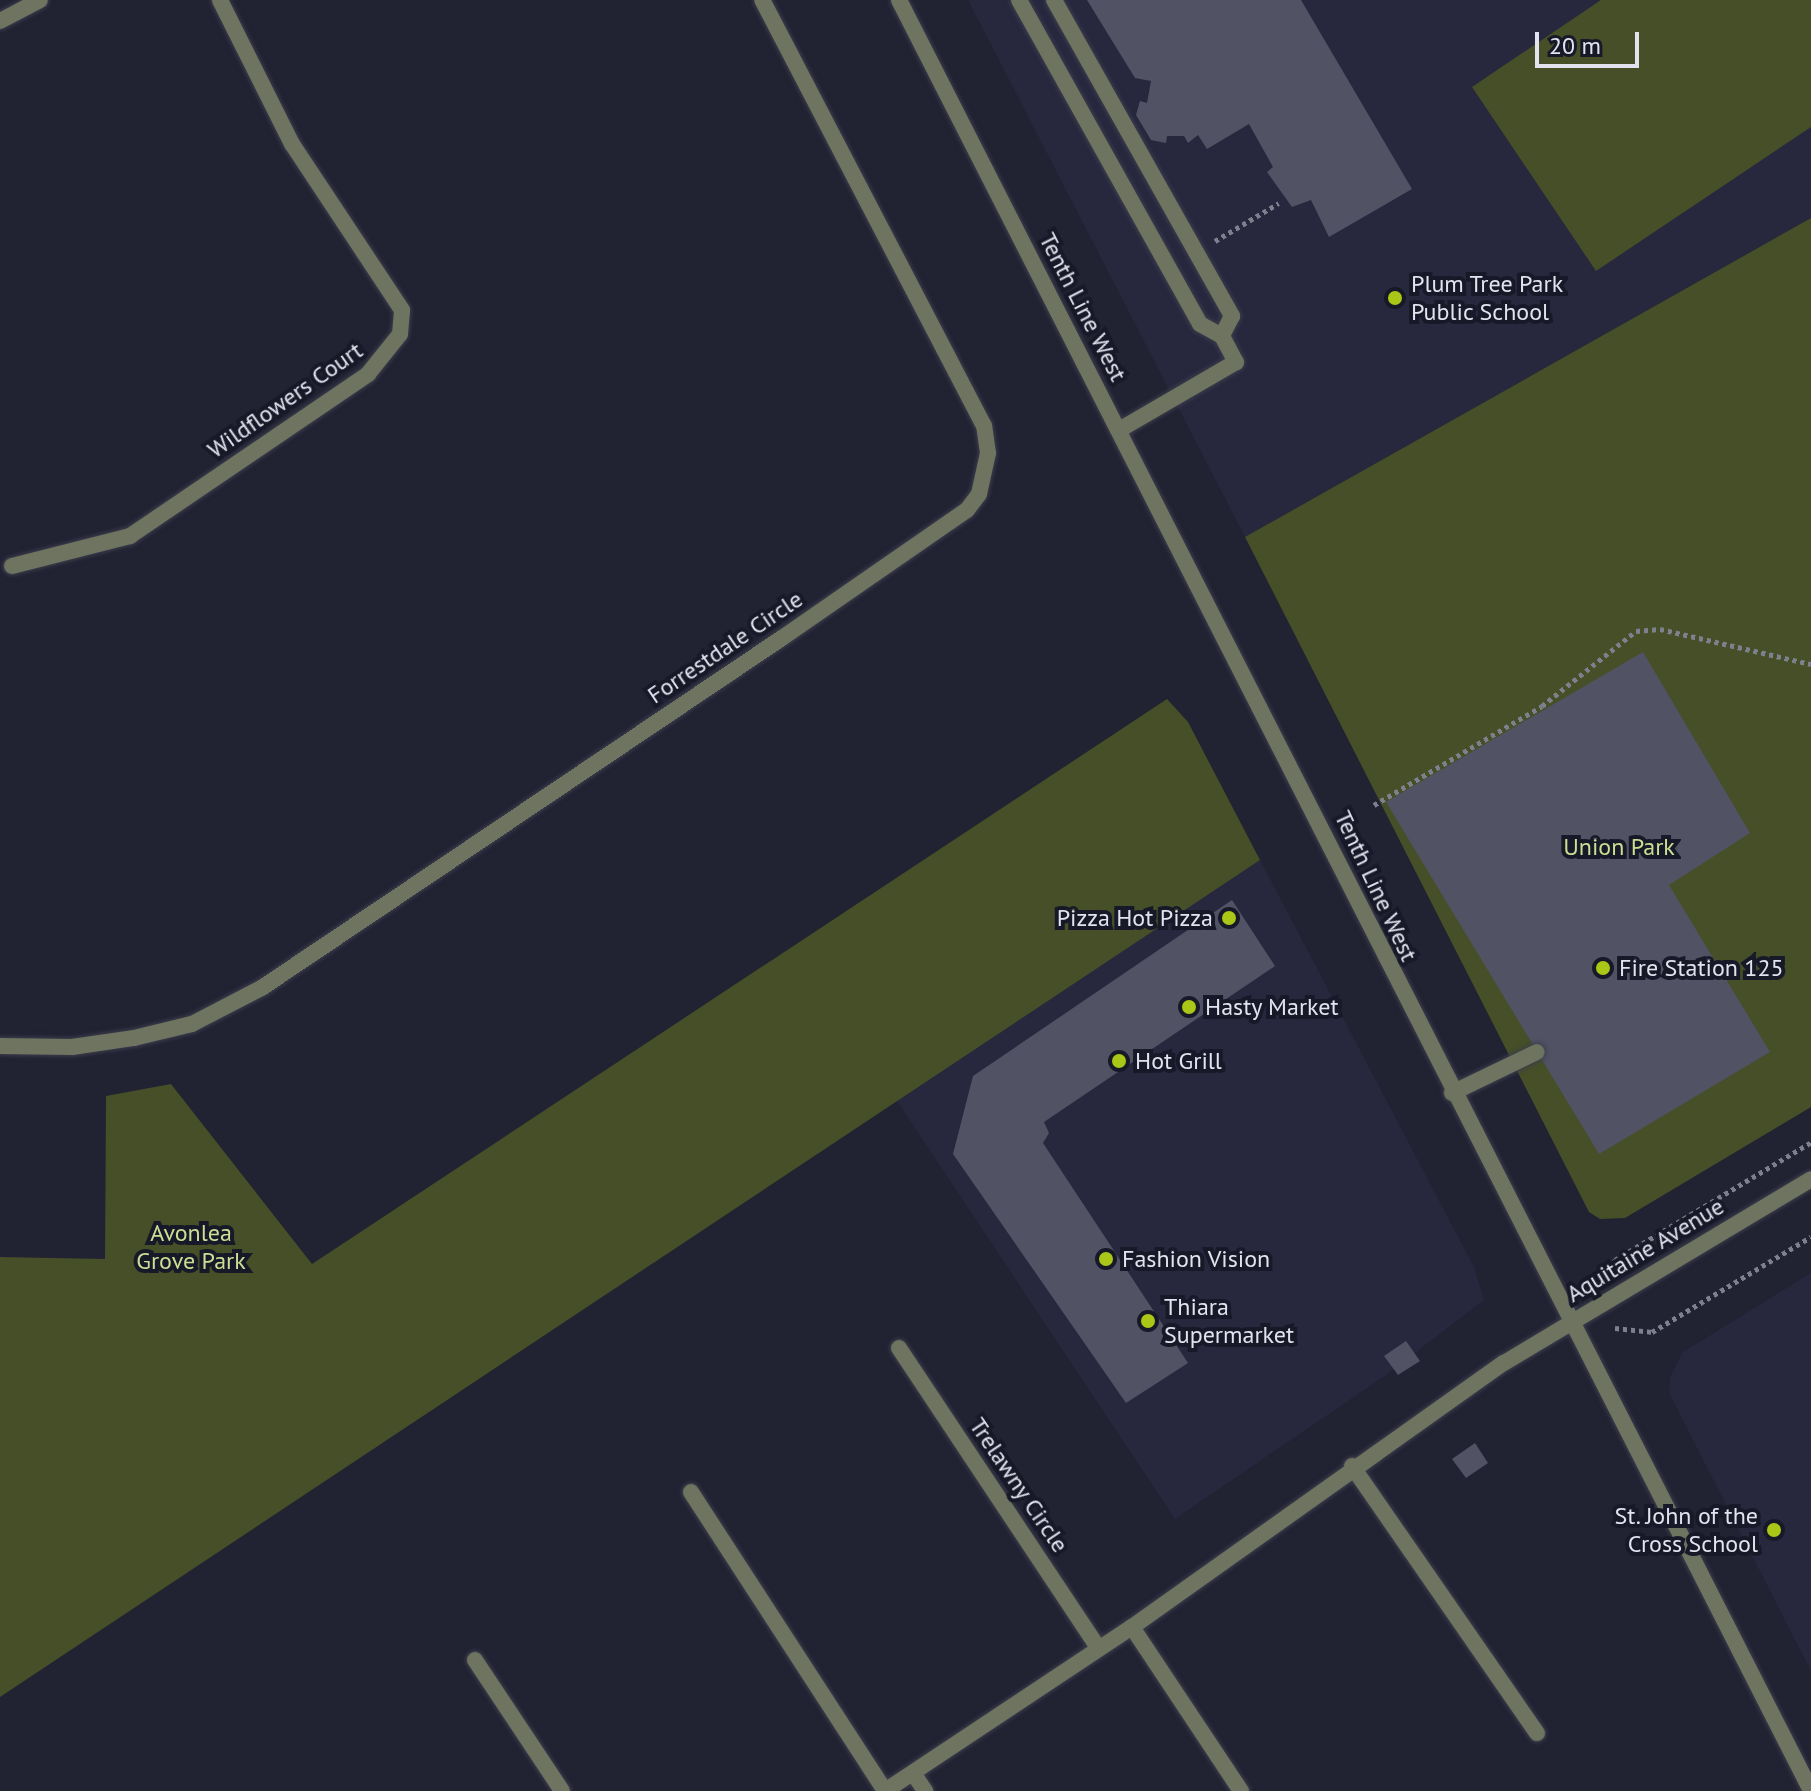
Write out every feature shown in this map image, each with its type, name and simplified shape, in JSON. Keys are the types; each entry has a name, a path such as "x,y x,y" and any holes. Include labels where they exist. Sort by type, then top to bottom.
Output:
{"street":[{"path":"0,21 40,0"},
{"name":"Wildflowers Court","path":"12,566 130,536 368,374 400,334 402,310 292,144 220,0"},
{"name":"Forrestdale Circle","path":"0,1046 72,1047 134,1038 192,1024 263,987 782,638 967,510 979,494 988,453 984,426 762,0"},
{"name":"Tenth Line West","path":"899,0 1319,818 1452,1093 1811,1791"},
{"path":"1019,0 1200,324 1222,336 1236,362 1119,430"},
{"path":"1054,0 1232,316 1222,336"},
{"path":"1452,1093 1537,1052"},
{"name":"Aquitaine Avenue","path":"1352,1466 1504,1363 1811,1179"},
{"name":"Trelawny Circle","path":"899,1348 1098,1648"},
{"path":"691,1492 885,1791 1132,1627 1352,1466 1537,1733"},
{"path":"1132,1627 1241,1791"},
{"path":"475,1660 562,1791"},
{"path":"913,1773 925,1791"}],"path":[{"path":"1196,253 1279,203"},
{"path":"1374,805 1542,706 1636,631 1660,629 1811,664"},
{"path":"1571,1322 1652,1332 1811,1237"}],"shaded area":[{"name":"Plum Tree Park Public School","path":"968,0 1811,0 1811,218 1245,537"},
{"path":"1260,860 1474,1267 1484,1300 1386,1375 1175,1519 895,1098"},
{"name":"St. John of the Cross School","path":"1811,1273 1811,1671 1669,1393 1670,1377 1683,1352"}],"green space":[{"path":"1601,0 1811,0 1811,127 1596,271 1472,87"},
{"name":"Union Park","path":"1811,218 1811,1107 1625,1218 1600,1219 1589,1212 1245,537"},
{"name":"Avonlea Grove Park","path":"1167,699 1188,722 1260,860 0,1697 0,1257 105,1259 106,1096 171,1084 312,1264"}],"building":[{"path":"1087,0 1301,0 1412,189 1329,237 1311,200 1292,207 1267,172 1273,167 1249,124 1207,149 1198,135 1188,143 1184,136 1167,136 1166,143 1151,140 1136,115 1140,101 1147,103 1151,81 1135,78"},
{"name":"Fire Station 125","path":"1643,652 1750,833 1669,885 1770,1052 1599,1154 1386,802"},
{"path":"1232,900 1275,966 1044,1122 1049,1133 1043,1143 1188,1363 1126,1403 953,1154 973,1076"},
{"path":"1406,1341 1420,1361 1398,1375 1384,1356"},
{"path":"1475,1443 1488,1463 1466,1478 1452,1459"}],"place":[{"name":"Plum Tree Park Public School","path":"1395,298"},
{"name":"Pizza Hot Pizza","path":"1229,918"},
{"name":"Fire Station 125","path":"1603,968"},
{"name":"Hasty Market","path":"1189,1007"},
{"name":"Hot Grill","path":"1119,1061"},
{"name":"Fashion Vision","path":"1106,1259"},
{"name":"Thiara Supermarket","path":"1148,1321"},
{"name":"St. John of the Cross School","path":"1774,1530"}]}
